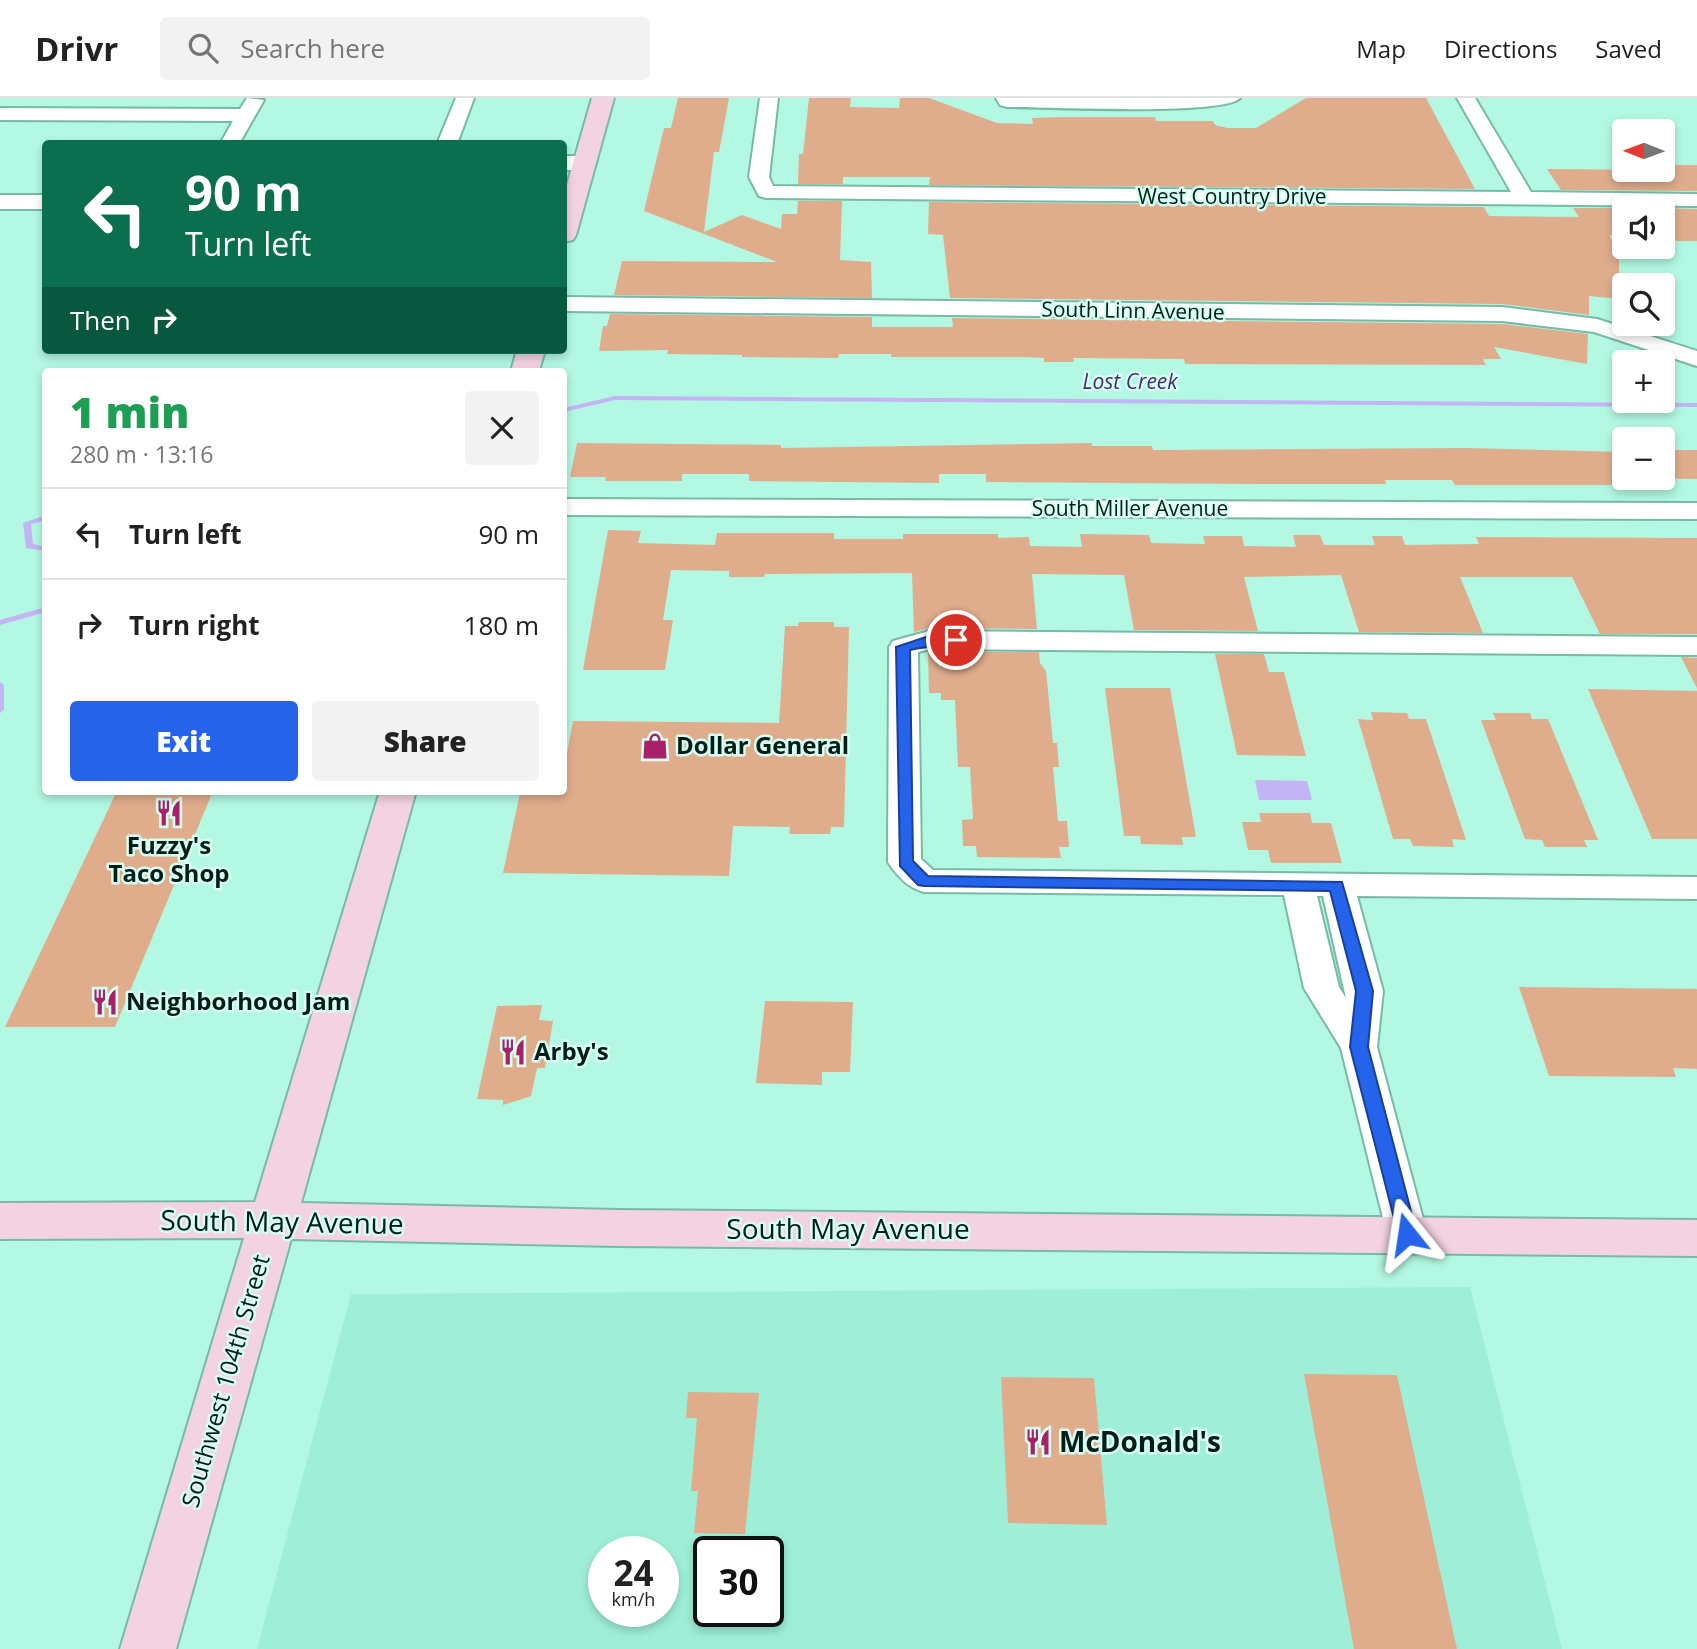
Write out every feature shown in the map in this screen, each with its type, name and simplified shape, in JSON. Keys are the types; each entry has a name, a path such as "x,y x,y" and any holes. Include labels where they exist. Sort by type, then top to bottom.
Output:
{"main road":[{"path":"567,212 572,174 603,98"},
{"name":"Southwest 104th Street","path":"148,1649 397,795"},
{"name":"South May Avenue","path":"0,1221 272,1220 618,1228 1697,1238"}],"street":[{"path":"449,140 465,98"},
{"name":"West Country Drive","path":"769,98 759,177 766,192 1697,200"},
{"path":"1466,98 1525,199"},
{"path":"1006,99 1193,103 1230,99"},
{"path":"0,114 251,106"},
{"path":"231,140 251,106"},
{"path":"0,202 42,202"},
{"name":"South Linn Avenue","path":"567,304 1502,314 1597,326 1697,359"},
{"name":"South Miller Avenue","path":"567,507 1697,511"},
{"path":"1697,646 929,640 903,647 905,862 924,881 1697,888"},
{"path":"1298,885 1322,988 1359,1047 1407,1234"},
{"path":"1337,886 1365,991 1359,1047"}],"shaded area":[{"path":"1255,780 1307,781 1312,800 1259,800"},
{"path":"1470,1287 1562,1649 257,1649 351,1294"}],"building":[{"path":"678,98 729,98 719,152 714,152 704,232 742,215 781,229 782,214 797,214 798,201 842,201 840,260 871,262 872,298 614,295 622,261 777,262 644,211 664,128 671,128"},
{"path":"809,98 851,98 850,107 899,108 900,98 929,98 997,123 1033,124 1032,118 1155,117 1156,121 1213,121 1215,125 1227,128 1256,128 1306,98 1426,98 1475,189 929,185 930,177 843,177 843,184 798,184 799,154 803,154"},
{"path":"1675,165 1697,165 1697,191 1561,190 1547,169 1612,170 1612,182 1675,182"},
{"path":"929,202 1484,207 1489,216 1579,217 1573,208 1612,208 1612,235 1609,235 1612,240 1612,259 1619,259 1619,273 1612,273 1612,298 1589,296 1589,315 1502,304 950,298 943,235 928,234"},
{"path":"1675,208 1697,209 1697,241 1676,241"},
{"path":"610,314 872,317 872,327 953,327 952,318 1502,324 1588,334 1587,364 1494,347 1501,359 1483,359 1486,365 1185,364 1184,359 1073,358 1074,362 1044,362 1044,358 1024,357 891,357 891,354 839,354 838,358 742,357 667,354 668,350 599,351 603,326 607,326"},
{"path":"577,443 781,445 781,448 1092,443 1092,446 1152,446 1153,450 1465,448 1612,452 1612,485 1455,485 1452,480 1385,480 1386,484 986,482 986,474 939,474 939,483 749,481 749,474 682,474 682,481 605,481 606,477 570,477"},
{"path":"1675,450 1697,450 1697,479 1675,479"},
{"path":"608,530 641,531 638,543 715,545 717,533 834,533 834,539 903,539 903,534 998,534 998,538 1029,537 1030,546 1082,547 1080,534 1149,535 1151,543 1205,544 1203,536 1242,536 1244,546 1296,547 1293,535 1320,535 1324,545 1375,545 1372,536 1402,536 1405,545 1479,544 1476,537 1697,538 1697,634 1600,634 1572,577 1460,577 1483,633 1359,632 1341,575 1244,577 1258,631 1134,630 1124,575 1032,574 1037,629 929,628 914,632 912,573 765,574 764,577 729,577 729,571 671,570 663,620 673,620 665,670 583,670"},
{"path":"799,622 834,622 834,627 849,627 844,827 831,827 830,834 789,834 790,827 733,826 729,876 503,873 520,795 567,795 567,754 573,721 779,723 785,626 798,626"},
{"path":"928,652 1039,652 1040,663 1046,671 1053,743 1057,743 1059,767 1053,767 1058,821 1067,821 1069,847 1059,847 1061,858 977,857 976,846 963,846 962,820 973,819 970,767 958,767 955,700 941,700 941,693 929,693"},
{"path":"1215,654 1264,654 1269,672 1284,672 1306,756 1237,755"},
{"path":"1681,657 1697,658 1697,688"},
{"path":"1105,688 1170,688 1196,837 1182,837 1183,845 1141,844 1140,836 1124,836"},
{"path":"1588,689 1697,691 1697,839 1652,839"},
{"path":"1371,712 1407,713 1409,719 1426,719 1466,840 1452,839 1454,847 1413,846 1410,839 1393,839 1358,719 1373,720"},
{"path":"1493,713 1530,713 1532,719 1548,719 1598,840 1584,840 1587,847 1545,847 1542,840 1525,839 1481,720 1496,720"},
{"path":"115,795 211,795 115,1027 5,1027"},
{"path":"1259,813 1310,813 1312,823 1331,823 1342,863 1271,863 1268,850 1248,850 1242,822 1261,822"},
{"path":"1519,987 1697,989 1697,1069 1673,1068 1676,1077 1549,1076"},
{"path":"765,1001 853,1002 850,1072 822,1072 822,1085 756,1083"},
{"name":"Arby's","path":"542,1005 539,1020 553,1021 545,1068 537,1068 531,1096 503,1105 503,1100 477,1099 497,1006"},
{"path":"1304,1374 1397,1375 1457,1649 1354,1649"},
{"path":"1001,1377 1094,1378 1107,1525 1008,1523"},
{"path":"688,1392 759,1393 745,1534 694,1533 698,1491 691,1491 697,1418 686,1418"}],"waterway":[{"name":"Lost Creek","path":"567,409 615,398 1697,405"},
{"name":"Lost Creek","path":"42,518 27,523 29,546 42,548"},
{"name":"Lost Creek","path":"0,623 42,610"},
{"name":"Lost Creek","path":"0,685 0,710"}],"place":[{"name":"Dollar General","path":"655,746"},
{"name":"Fuzzy's Taco Shop","path":"169,813"},
{"name":"Neighborhood Jam","path":"105,1002"},
{"name":"Arby's","path":"513,1052"},
{"name":"McDonald's","path":"1038,1442"}],"route":[{"path":"956,640 929,640 903,647 905,862 924,881 1337,886 1365,991 1359,1047 1407,1234"}]}
